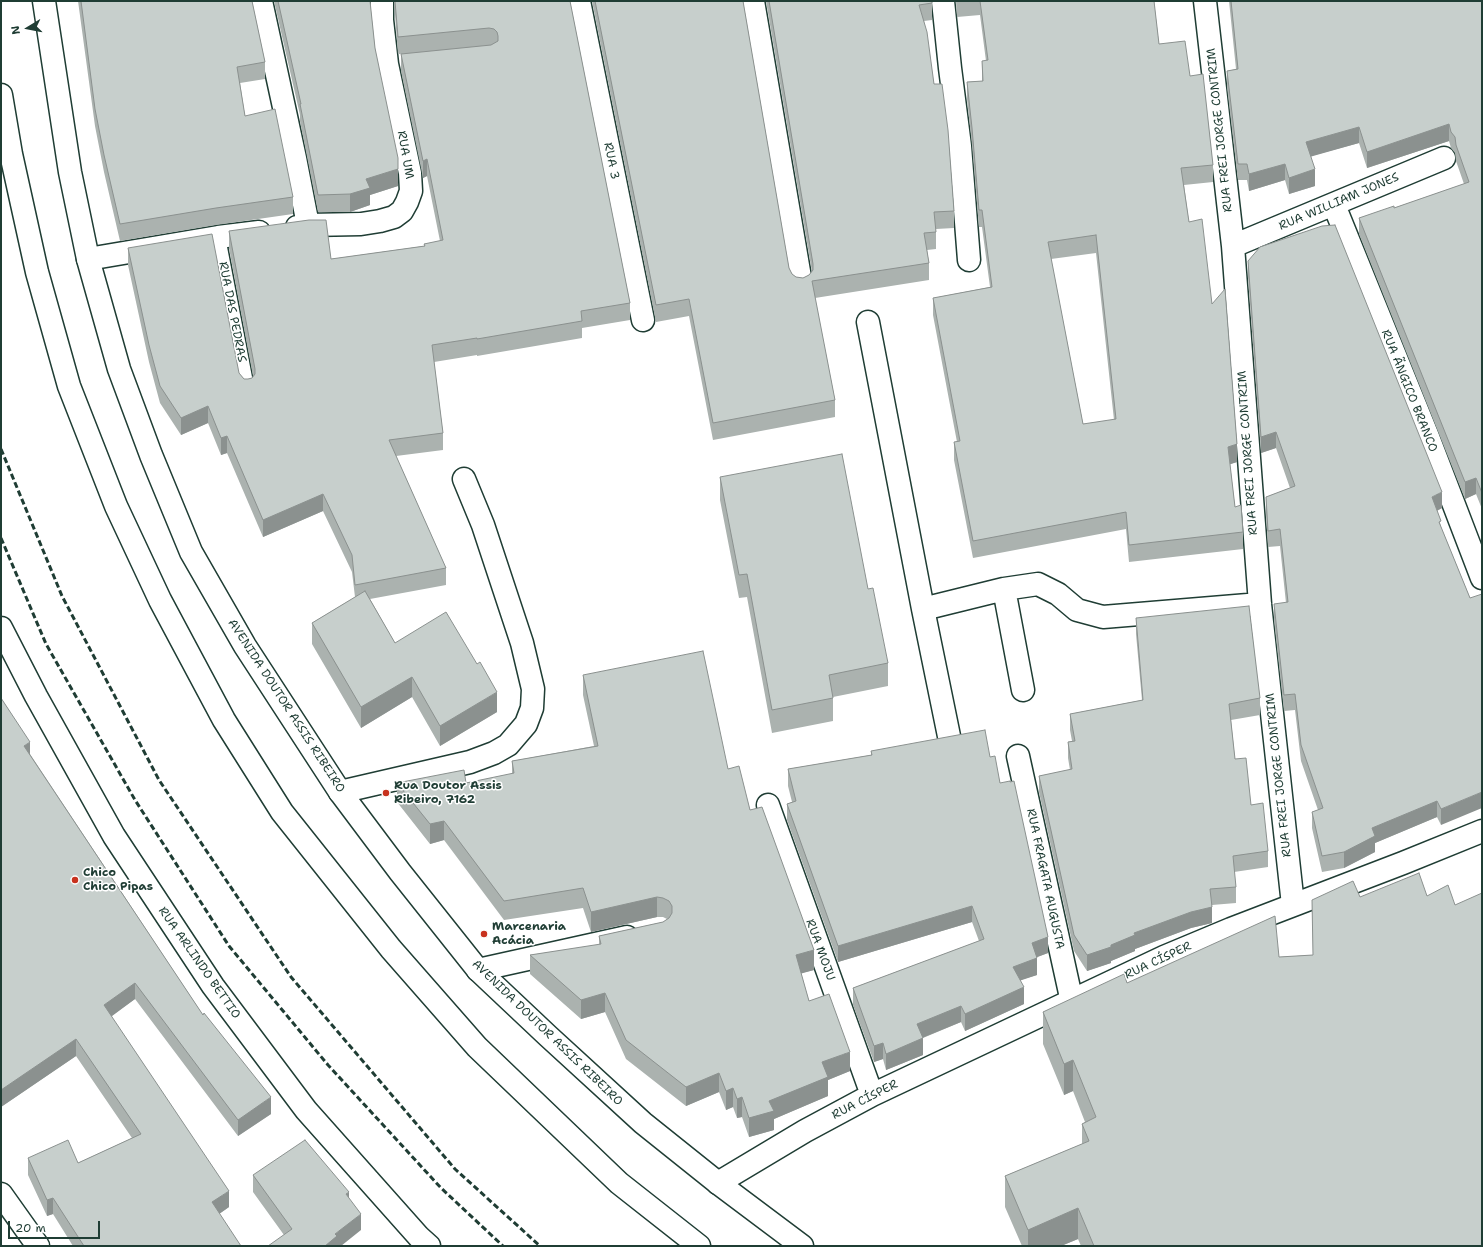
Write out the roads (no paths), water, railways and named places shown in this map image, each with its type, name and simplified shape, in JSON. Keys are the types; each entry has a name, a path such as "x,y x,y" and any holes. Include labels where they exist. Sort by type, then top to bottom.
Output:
{"street":[{"name":"AVENIDA DOUTOR ASSIS RIBEIRO","path":"44,1 70,172 88,259 119,369 151,455 191,552 244,646 340,792 400,872 478,970 643,1123 718,1183 802,1246"},
{"path":"261,1 291,135 308,225"},
{"name":"RUA UM","path":"88,259 218,237 308,225 341,225 380,221 394,217 402,211 407,202 410,191 410,173 395,64 382,20 382,1"},
{"name":"RUA 3","path":"579,1 643,320"},
{"path":"753,1 801,282"},
{"path":"943,1 960,146 969,260"},
{"name":"RUA FREI JORGE CONTRIM","path":"1205,1 1233,246 1260,604 1293,904"},
{"path":"1,95 11,154 37,272 69,386 116,506 160,600 224,720 282,812 391,949 477,1047 619,1183 699,1246"},
{"name":"RUA WILLIAM JONES","path":"1233,246 1444,158"},
{"name":"RUA ÃNGICO BRANCO","path":"1334,205 1428,437 1482,578"},
{"path":"868,322 922,608 950,741"},
{"path":"340,792 470,762 494,753 508,745 526,724 532,708 533,689 522,643 483,525 464,478"},
{"path":"922,608 1038,584 1058,594 1077,610 1103,617 1260,604"},
{"path":"1004,590 1023,690"},
{"name":"RUA ARLINDO BETTIO","path":"1,628 36,696 114,836 213,986 306,1110 419,1243"},
{"name":"RUA FRAGATA AUGUSTA","path":"1018,756 1072,1002"},
{"name":"RUA MOJU","path":"768,805 872,1095"},
{"name":"RUA CÍSPER","path":"718,1183 805,1131 872,1095 1164,958 1293,904 1403,863 1482,830"},
{"path":"478,970 645,933"},
{"path":"1,1194 38,1246"}],"lane":[{"name":"RUA DAS PEDRAS","path":"218,237 247,388"}],"railway":[{"path":"1,449 62,596 159,780 291,977 455,1169 540,1246"},
{"path":"1,538 46,644 135,800 229,946 328,1065 441,1188 503,1246"}],"place":[{"name":"Rua Doutor Assis Ribeiro, 7162","path":"386,793"},
{"name":"Chico Chico Pipas","path":"75,880"},
{"name":"Marcenaria Acácia","path":"484,934"}]}
